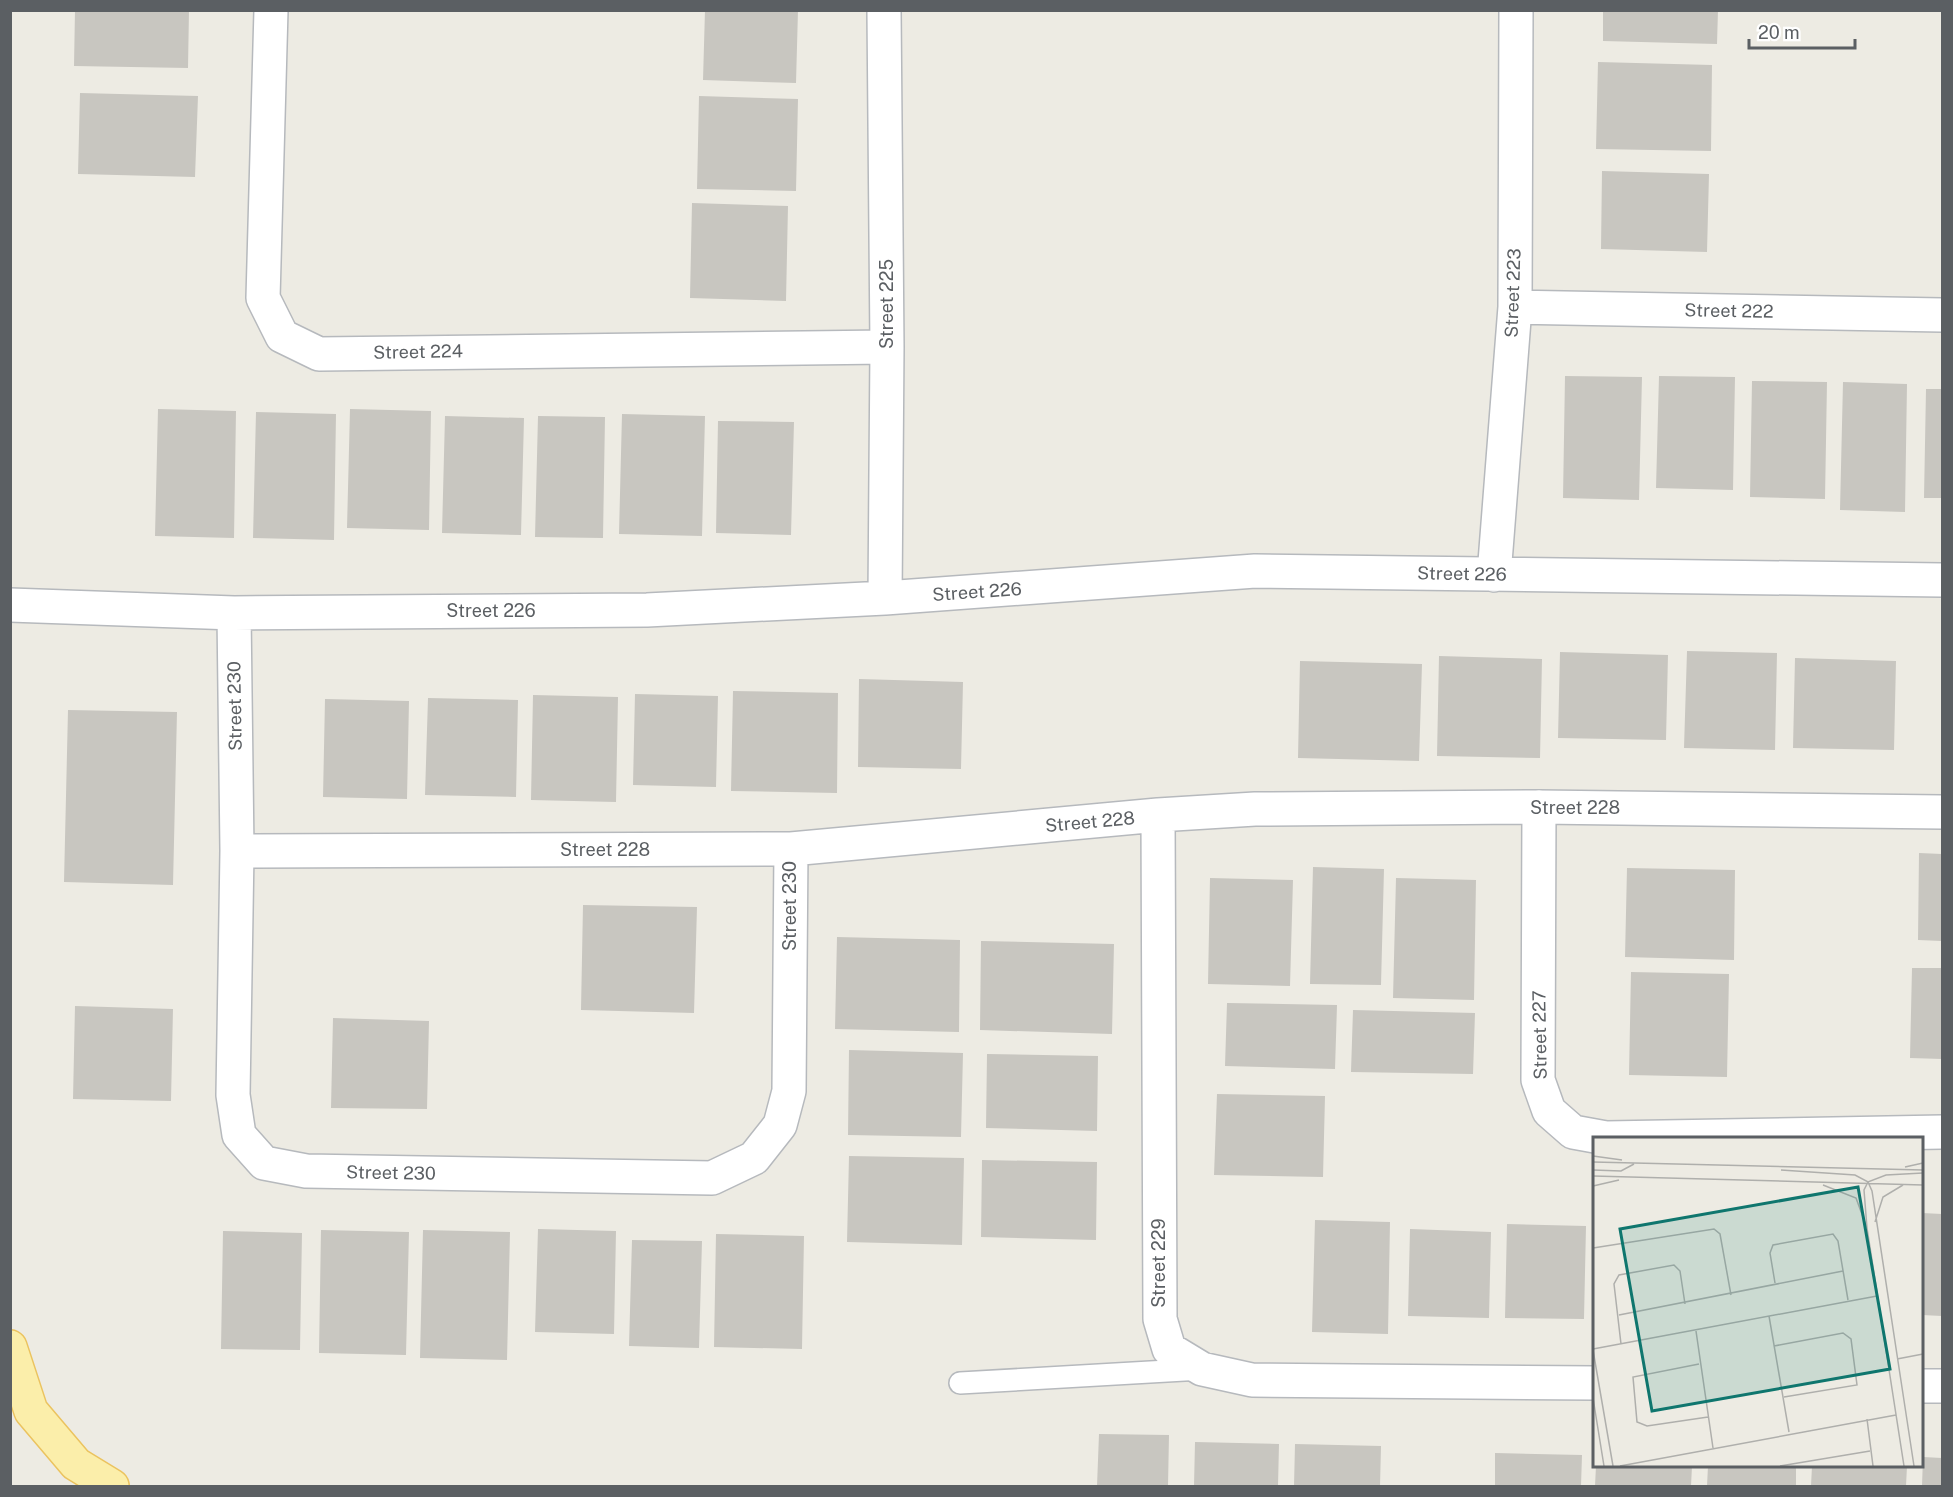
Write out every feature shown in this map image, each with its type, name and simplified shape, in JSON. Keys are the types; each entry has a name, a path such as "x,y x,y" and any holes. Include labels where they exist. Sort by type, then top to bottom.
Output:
{"main road":[{"path":"10,1347 31,1411 76,1464 112,1486"}],"street":[{"name":"Street 224","path":"271,10 263,298 282,336 319,354 887,347"},
{"name":"Street 225","path":"884,10 887,347 885,598"},
{"name":"Street 223","path":"1494,575 1515,307 1516,10"},
{"name":"Street 222","path":"1515,307 1942,315"},
{"name":"Street 226","path":"10,605 234,614 647,610 885,598 1256,571 1942,580"},
{"name":"Street 230","path":"234,614 237,851 233,1095 239,1135 264,1162 306,1171 712,1178 754,1158 780,1125 789,1091 791,849"},
{"name":"Street 228","path":"237,851 791,849 1255,809 1539,807 1942,812"},
{"name":"Street 227","path":"1539,807 1538,1080 1549,1111 1573,1132 1600,1137"},
{"name":"Street 229","path":"1158,816 1160,1319 1169,1349 1202,1369 1252,1380 1593,1383"},
{"name":"Street 227","path":"1662,1137 1942,1132"},
{"path":"1923,1386 1942,1386"}],"lane":[{"path":"960,1383 1202,1369"}],"building":[{"path":"75,10 189,10 188,68 74,66"},
{"path":"705,10 798,10 796,83 703,80"},
{"path":"1603,10 1718,10 1717,44 1603,41"},
{"path":"1598,62 1712,65 1711,151 1596,149"},
{"path":"80,93 198,96 195,177 78,174"},
{"path":"699,96 798,99 796,191 697,189"},
{"path":"1602,171 1709,174 1707,252 1601,249"},
{"path":"692,203 788,206 786,301 690,298"},
{"path":"1565,376 1642,377 1639,500 1563,498"},
{"path":"1659,376 1735,377 1733,490 1656,488"},
{"path":"1752,381 1827,382 1825,499 1750,497"},
{"path":"1843,382 1907,384 1905,512 1840,510"},
{"path":"1926,389 1942,389 1942,498 1924,498"},
{"path":"158,409 236,411 234,538 155,536"},
{"path":"350,409 431,411 429,530 347,528"},
{"path":"256,412 336,414 334,540 253,538"},
{"path":"622,414 705,416 702,536 619,534"},
{"path":"445,416 524,418 521,535 442,533"},
{"path":"538,416 605,417 603,538 535,537"},
{"path":"718,421 794,422 791,535 716,533"},
{"path":"1687,651 1777,653 1775,750 1684,748"},
{"path":"1560,652 1668,655 1666,740 1558,738"},
{"path":"1439,656 1542,659 1540,758 1437,756"},
{"path":"1795,658 1896,661 1894,750 1793,748"},
{"path":"1300,661 1422,664 1419,761 1298,758"},
{"path":"859,679 963,682 961,769 858,767"},
{"path":"733,691 838,693 837,793 731,791"},
{"path":"635,694 718,696 716,787 633,785"},
{"path":"533,695 618,697 616,802 531,800"},
{"path":"428,698 518,700 516,797 425,795"},
{"path":"325,699 409,701 407,799 323,797"},
{"path":"68,710 177,712 173,885 64,882"},
{"path":"1919,853 1942,854 1942,941 1918,940"},
{"path":"1313,867 1384,869 1381,985 1310,984"},
{"path":"1627,868 1735,870 1734,960 1625,957"},
{"path":"1210,878 1293,880 1290,986 1208,984"},
{"path":"1396,878 1476,880 1474,1000 1393,998"},
{"path":"583,905 697,907 694,1013 581,1010"},
{"path":"837,937 960,940 959,1032 835,1029"},
{"path":"981,941 1114,944 1112,1034 980,1030"},
{"path":"1912,968 1942,968 1942,1059 1910,1058"},
{"path":"1631,972 1729,974 1727,1077 1629,1075"},
{"path":"1227,1003 1337,1005 1335,1069 1225,1066"},
{"path":"75,1006 173,1009 171,1101 73,1099"},
{"path":"1353,1010 1475,1013 1473,1074 1351,1072"},
{"path":"333,1018 429,1021 427,1109 331,1108"},
{"path":"849,1050 963,1053 961,1137 848,1135"},
{"path":"987,1054 1098,1056 1097,1131 986,1128"},
{"path":"1217,1094 1325,1096 1323,1177 1214,1175"},
{"path":"849,1156 964,1158 962,1245 847,1242"},
{"path":"982,1160 1097,1162 1096,1240 981,1237"},
{"path":"1923,1213 1942,1214 1942,1316 1923,1315"},
{"path":"1315,1220 1390,1222 1388,1334 1312,1332"},
{"path":"1507,1224 1586,1226 1584,1319 1505,1318"},
{"path":"538,1229 616,1231 614,1334 535,1332"},
{"path":"1410,1229 1491,1232 1489,1318 1408,1316"},
{"path":"321,1230 409,1232 406,1355 319,1353"},
{"path":"423,1230 510,1232 507,1360 420,1358"},
{"path":"223,1231 302,1233 300,1350 221,1349"},
{"path":"716,1234 804,1236 802,1349 714,1347"},
{"path":"632,1240 702,1241 699,1348 629,1346"},
{"path":"1099,1434 1169,1435 1168,1486 1097,1486"},
{"path":"1195,1442 1279,1444 1278,1486 1194,1486"},
{"path":"1295,1444 1381,1446 1380,1486 1294,1486"},
{"path":"1495,1453 1582,1455 1581,1486 1495,1486"},
{"path":"1923,1457 1942,1458 1942,1486 1922,1486"},
{"path":"1596,1467 1692,1467 1691,1486 1595,1486"},
{"path":"1708,1467 1796,1467 1796,1486 1707,1486"},
{"path":"1812,1467 1907,1467 1906,1486 1811,1486"}]}
